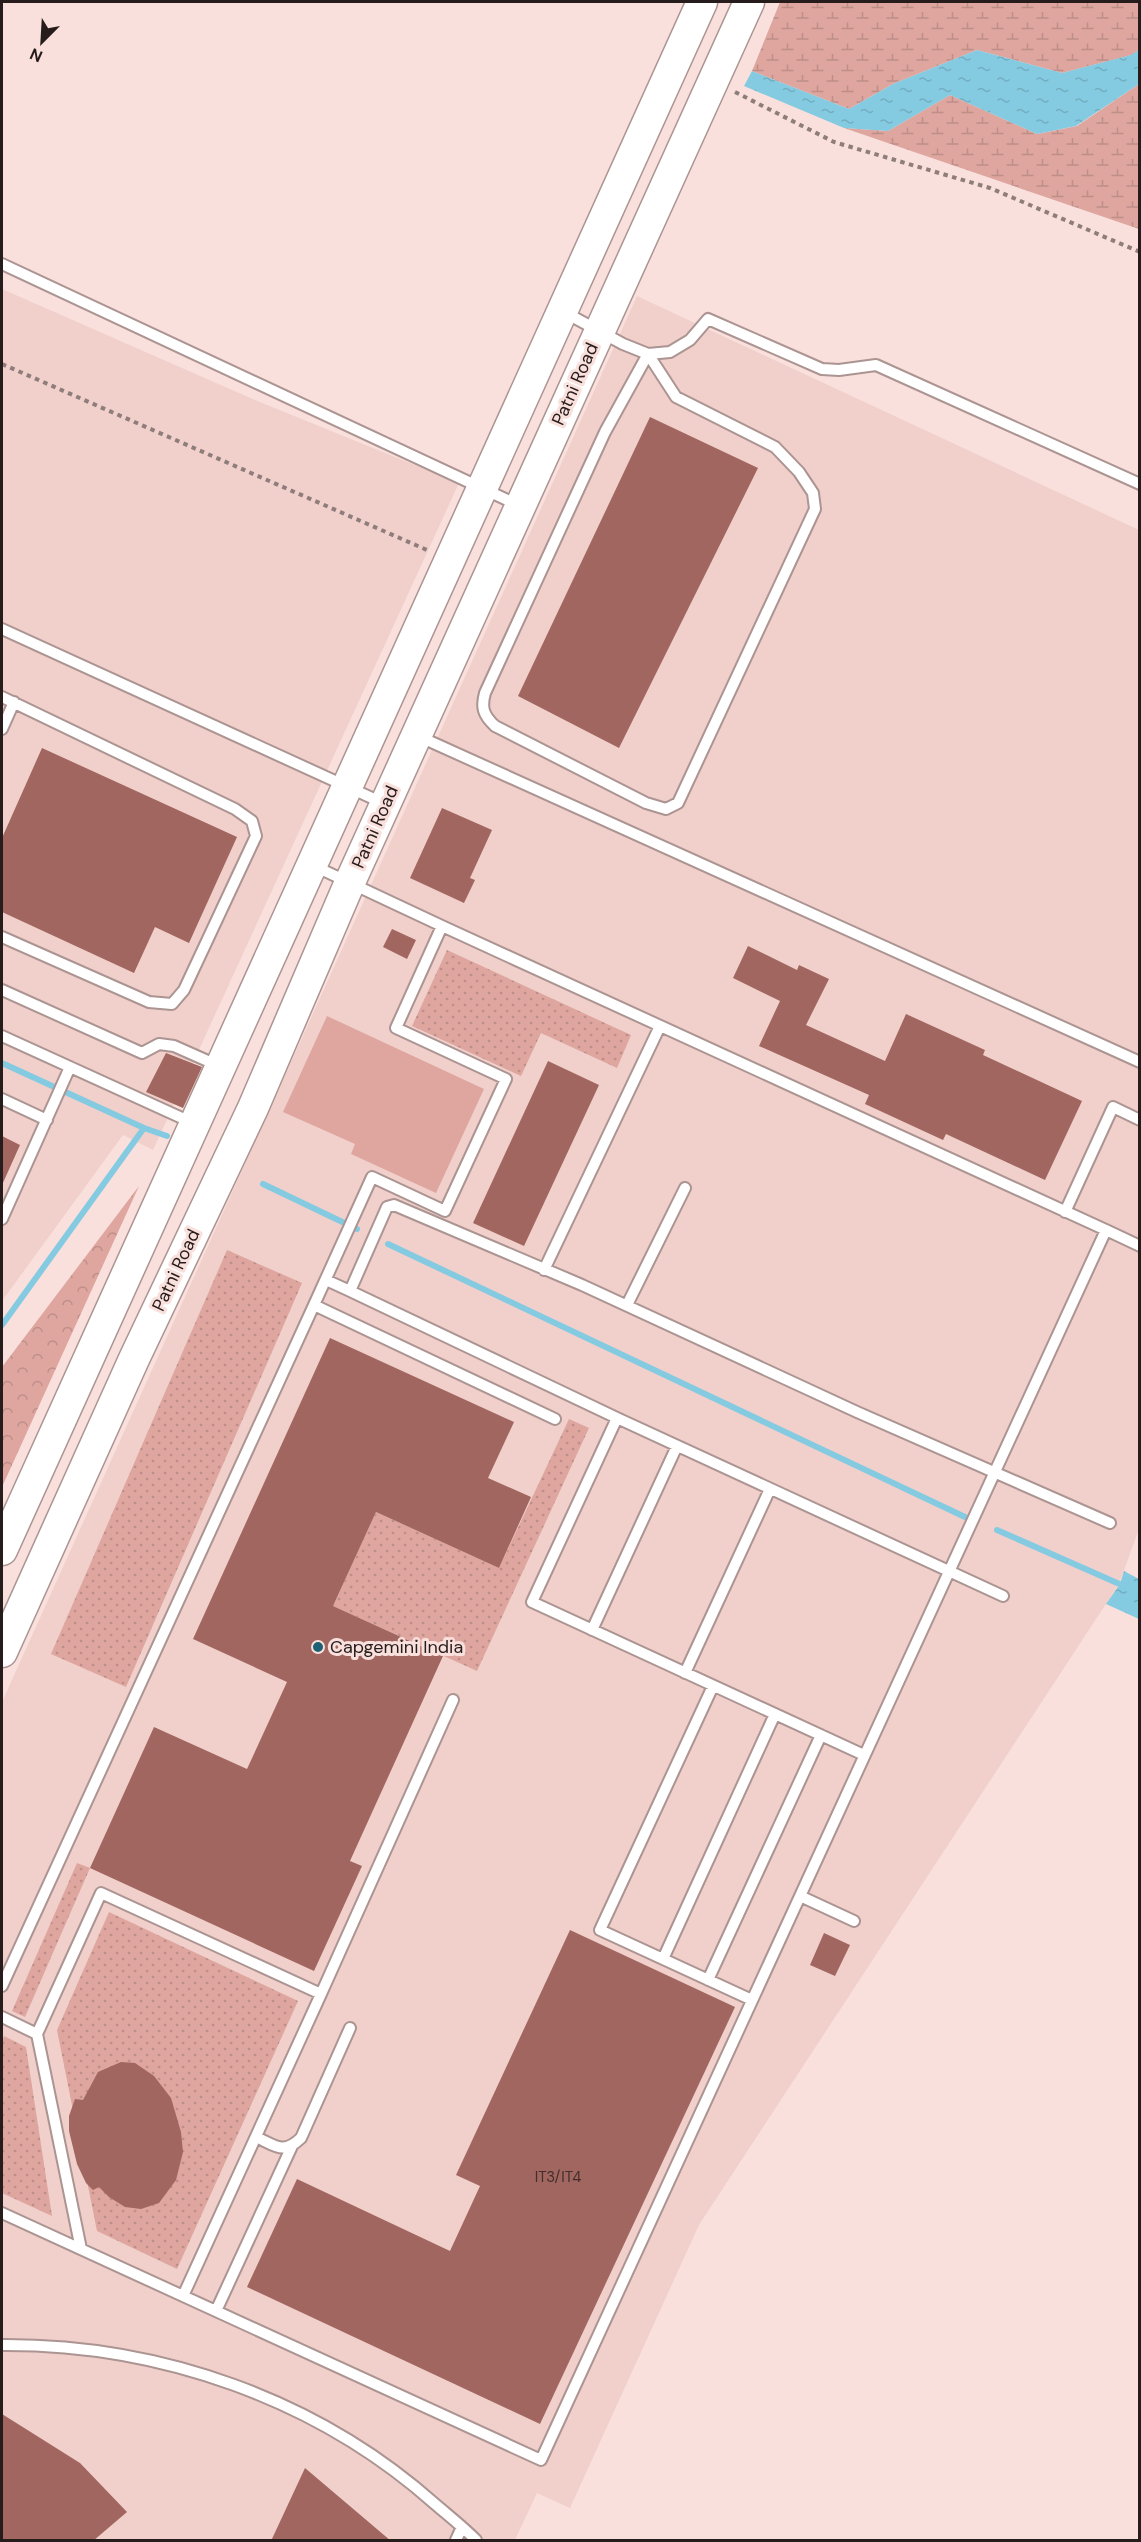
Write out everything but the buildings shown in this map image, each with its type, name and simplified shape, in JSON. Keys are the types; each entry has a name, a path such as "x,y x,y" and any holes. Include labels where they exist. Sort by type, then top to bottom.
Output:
{"main road":[{"path":"2,1550 193,1123 702,2"},
{"name":"Patni Road","path":"2,1652 134,1359 253,1108 350,882 749,2"}],"lane":[{"path":"2,264 520,506"},
{"path":"562,311 623,344 648,354 670,352 690,340 708,318 822,369 839,370 876,365 1140,484"},
{"path":"648,354 676,397 775,447 799,472 813,493 815,509 678,803 666,809 645,803 495,726 486,717 482,704 605,432 648,354"},
{"path":"2,629 385,804"},
{"path":"2,697 236,809 252,821 256,836 184,990 172,1004 150,1002 2,937"},
{"path":"2,729 14,702"},
{"path":"416,735 1140,1062"},
{"path":"311,864 1140,1246"},
{"path":"2,1986 372,1177 445,1211 506,1079 396,1028 442,926"},
{"path":"2,990 142,1053 159,1044 174,1046 220,1066"},
{"path":"544,1270 660,1026"},
{"path":"2,1036 193,1123"},
{"path":"2,1218 70,1067"},
{"path":"2,1099 46,1120"},
{"path":"1065,1212 1113,1107 1140,1120"},
{"path":"627,1305 685,1188"},
{"path":"350,1291 382,1216 387,1207 394,1205 627,1305 857,1412 1110,1523"},
{"path":"2,2213 541,2460 1106,1230"},
{"path":"328,1276 350,1291 617,1418 1003,1596"},
{"path":"314,1305 555,1419"},
{"path":"617,1418 532,1602 864,1755"},
{"path":"592,1630 677,1446"},
{"path":"685,1673 770,1489"},
{"path":"712,1686 600,1930 752,2000"},
{"path":"183,2296 453,1700"},
{"path":"663,1959 776,1714"},
{"path":"708,1980 821,1735"},
{"path":"81,2249 37,2034 101,1893 321,1994"},
{"path":"800,1896 854,1921"},
{"path":"2,2017 37,2034"},
{"path":"216,2311 292,2146 301,2138 351,2028"},
{"path":"256,2138 282,2149 292,2146"},
{"path":"2,2345 68,2347 133,2356 197,2372 287,2407 364,2448 408,2480 476,2541"},
{"path":"456,2541 462,2528"}],"path":[{"path":"713,81 834,142 990,188 1140,252"},
{"path":"2,364 450,559"}],"shaded area":[{"path":"2,289 255,400 459,483 153,1150 123,1135 2,1301"},
{"path":"637,296 1139,530 1139,1529 1119,1584 699,2225 570,2508 537,2493 515,2540 2,2540 2,1702"}],"green space":[{"path":"780,2 1139,2 1139,50 1132,55 1062,73 977,50 893,84 849,109 752,71"},
{"path":"1139,84 1139,229 844,128 888,131 950,95 1037,134 1077,126"},
{"path":"447,950 631,1035 617,1068 541,1033 521,1076 412,1026"},
{"path":"327,1016 484,1089 436,1193 351,1154 355,1144 283,1112"},
{"path":"139,1186 2,1487 2,1367"},
{"path":"227,1250 302,1283 126,1687 51,1654"},
{"path":"569,1419 589,1428 477,1671 333,1606 376,1512 499,1568"},
{"path":"77,1863 90,1868 25,2017 12,2011"},
{"path":"109,1912 298,2001 177,2269 97,2231 57,2030"},
{"path":"4,2036 26,2047 52,2216 2,2193 2,2043"}],"water":[{"path":"977,50 1062,73 1131,55 1139,50 1139,84 1076,126 1037,134 950,95 888,131 844,128 744,86 752,71 849,109 893,84"},
{"path":"1124,1571 1139,1579 1139,1619 1106,1604 1120,1584"}],"waterway":[{"path":"2,1063 144,1128 167,1136"},
{"path":"2,1325 144,1128"},
{"path":"263,1184 357,1229"},
{"path":"388,1244 965,1517"},
{"path":"997,1530 1140,1593"}],"place":[{"name":"Capgemini India","path":"318,1647"}]}
